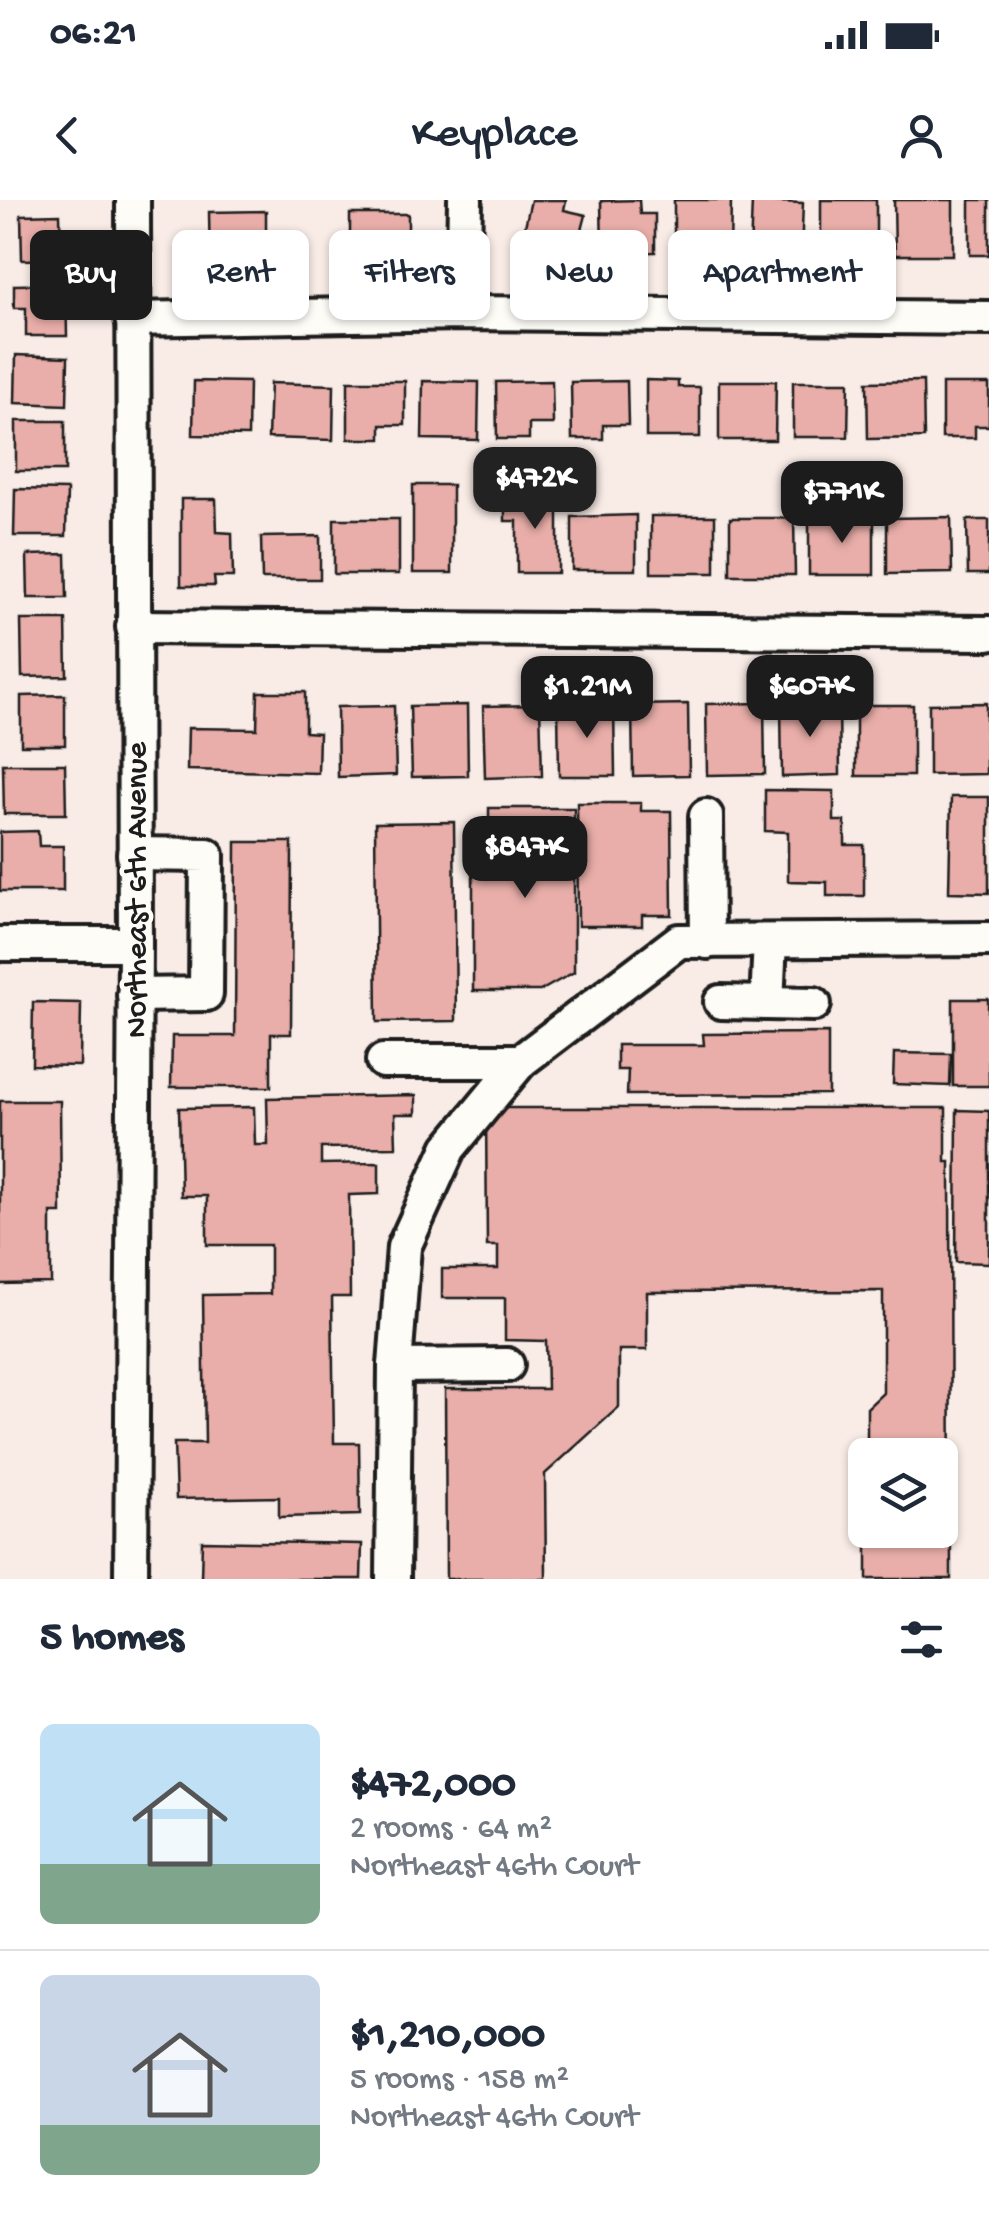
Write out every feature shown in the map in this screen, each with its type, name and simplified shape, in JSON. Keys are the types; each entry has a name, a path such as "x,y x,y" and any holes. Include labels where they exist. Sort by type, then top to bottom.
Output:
{"street":[{"name":"Northeast 6th Avenue","path":"133,200 133,230"},
{"path":"464,230 465,200"},
{"path":"490,314 989,318"},
{"path":"152,320 329,316"},
{"name":"Northeast 6th Avenue","path":"130,1579 134,995 132,320"},
{"path":"133,627 989,634"},
{"path":"693,942 706,816"},
{"path":"134,854 207,855 206,994 134,995"},
{"path":"393,1579 394,1366 404,1248 449,1148 521,1061 693,942 989,939"},
{"path":"767,1003 770,941"},
{"path":"0,944 134,944"},
{"path":"721,1002 814,1004"},
{"path":"383,1061 521,1061"},
{"path":"394,1366 507,1365"}],"building":[{"path":"531,200 566,200 564,210 586,215 582,230 524,230"},
{"path":"639,200 640,214 655,214 655,252 648,252 648,230 602,230 601,201"},
{"path":"674,200 731,200 730,230 674,230"},
{"path":"821,200 876,200 876,230 821,230"},
{"path":"894,200 953,200 953,255 896,255"},
{"path":"970,200 989,200 989,255 970,255"},
{"path":"752,201 803,203 802,230 751,230"},
{"path":"266,211 266,230 209,230 209,212"},
{"path":"60,214 60,230 30,230 30,260 22,260 21,215"},
{"path":"350,214 408,214 408,230 350,230"},
{"path":"14,285 30,285 30,320 67,320 67,336 26,336 26,308 14,308"},
{"path":"16,355 68,357 67,405 15,403"},
{"path":"646,380 678,381 678,387 700,387 700,437 646,437"},
{"path":"194,381 249,382 248,436 193,435"},
{"path":"348,381 405,381 405,425 381,425 381,439 348,439"},
{"path":"423,381 479,382 478,440 422,439"},
{"path":"552,381 553,424 529,424 529,439 497,439 496,382"},
{"path":"627,381 628,425 603,425 603,439 572,439 571,382"},
{"path":"719,381 776,381 775,440 719,440"},
{"path":"923,381 924,438 868,439 867,382"},
{"path":"793,382 849,382 848,437 793,437"},
{"path":"270,383 334,385 333,440 268,438"},
{"path":"942,384 989,384 989,426 975,426 975,438 942,438"},
{"path":"16,421 65,421 65,471 16,471"},
{"path":"413,485 452,485 452,573 413,573"},
{"path":"15,489 67,490 66,536 14,536"},
{"path":"505,496 558,496 558,573 517,573 517,521 505,521"},
{"path":"181,499 216,499 217,532 232,533 233,577 214,577 215,586 181,586"},
{"path":"636,515 636,570 572,570 572,517"},
{"path":"651,516 715,516 715,573 651,573"},
{"path":"874,517 874,575 809,575 809,518"},
{"path":"951,517 952,573 887,574 887,518"},
{"path":"730,518 794,518 795,575 730,575"},
{"path":"334,519 399,519 399,574 334,574"},
{"path":"967,520 989,520 989,574 968,574"},
{"path":"320,536 320,579 262,579 261,537"},
{"path":"66,554 67,598 28,598 27,555"},
{"path":"21,620 66,620 67,676 22,677"},
{"path":"258,692 305,692 305,732 319,733 318,773 187,770 188,728 257,729"},
{"path":"65,695 65,745 21,745 21,696"},
{"path":"764,703 765,774 707,775 706,704"},
{"path":"986,703 986,774 929,775 929,704"},
{"path":"688,704 689,775 633,776 632,705"},
{"path":"839,704 840,775 782,777 781,705"},
{"path":"467,705 468,776 412,777 410,706"},
{"path":"540,705 542,776 485,778 483,706"},
{"path":"614,705 615,776 559,776 558,706"},
{"path":"856,705 913,705 913,776 856,776"},
{"path":"394,706 396,775 338,777 337,707"},
{"path":"3,764 65,764 66,814 4,814"},
{"path":"765,790 834,791 834,821 845,821 845,845 864,845 864,896 827,896 827,882 788,881 788,832 765,831"},
{"path":"951,797 989,797 989,893 949,892"},
{"path":"577,803 641,803 641,811 671,811 672,915 642,915 642,926 578,926"},
{"path":"489,808 574,808 574,972 540,991 473,991 473,863 489,864"},
{"path":"454,822 456,1021 377,1022 375,823"},
{"path":"38,831 39,846 63,846 63,891 0,891 0,832"},
{"path":"236,842 292,842 291,1034 271,1034 271,1087 171,1087 172,1036 235,1036"},
{"path":"953,999 988,999 989,1086 953,1086"},
{"path":"33,1002 81,1003 80,1066 32,1065"},
{"path":"828,1033 828,1094 627,1095 628,1070 617,1070 617,1045 704,1045 703,1034"},
{"path":"894,1053 951,1054 950,1086 893,1084"},
{"path":"416,1095 416,1114 395,1114 396,1147 321,1148 321,1164 379,1163 379,1194 349,1195 350,1297 332,1297 334,1443 359,1443 360,1515 279,1517 279,1497 176,1499 174,1443 205,1443 203,1295 270,1294 270,1245 207,1245 207,1196 181,1196 179,1108 254,1107 255,1145 268,1145 267,1098"},
{"path":"0,1101 60,1101 61,1213 51,1213 51,1283 0,1284"},
{"path":"486,1108 946,1108 946,1162 950,1162 951,1438 867,1438 867,1408 883,1393 883,1291 647,1292 647,1350 619,1350 619,1407 545,1474 546,1579 446,1579 445,1389 547,1389 546,1341 505,1340 505,1298 442,1298 442,1269 498,1269 498,1246 487,1246"},
{"path":"957,1110 989,1111 989,1263 956,1262"},
{"path":"202,1541 362,1544 361,1579 201,1579"},
{"path":"867,1548 951,1548 951,1579 867,1579"}]}
